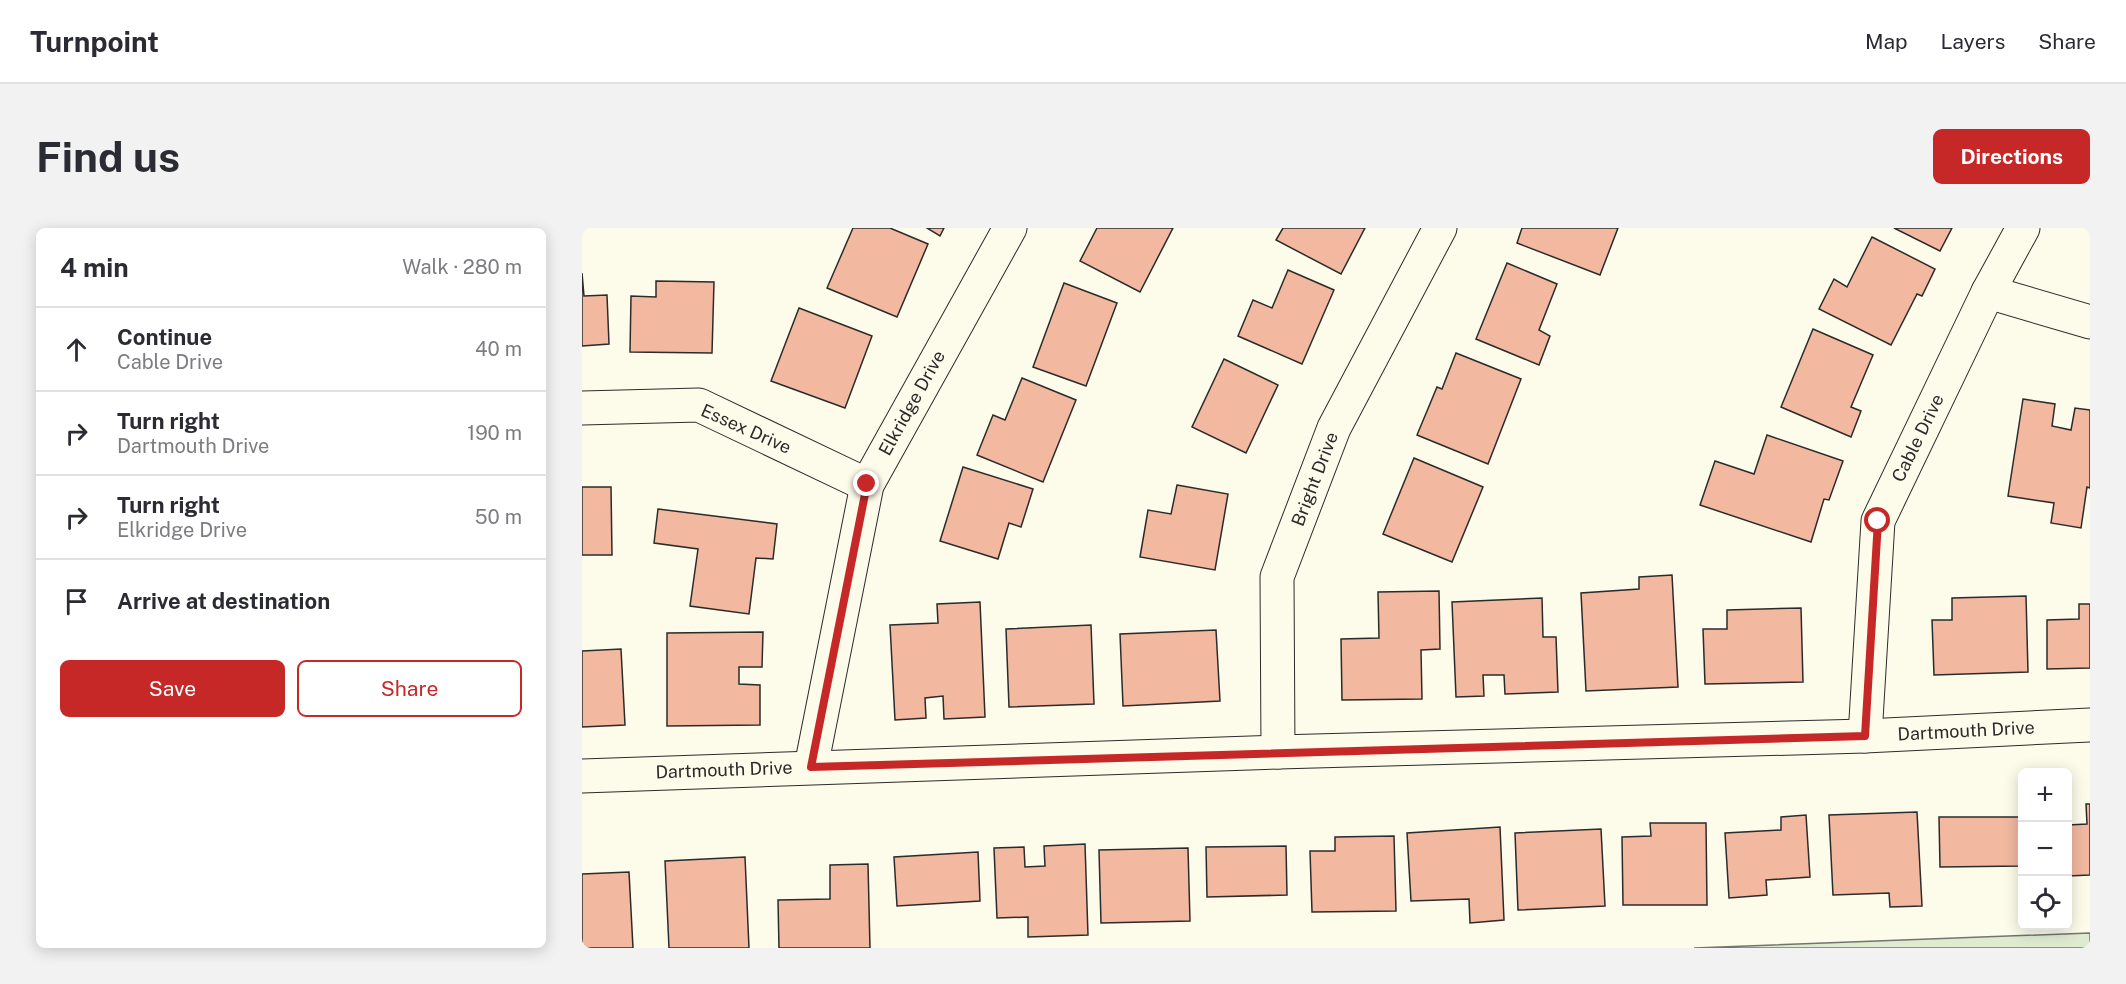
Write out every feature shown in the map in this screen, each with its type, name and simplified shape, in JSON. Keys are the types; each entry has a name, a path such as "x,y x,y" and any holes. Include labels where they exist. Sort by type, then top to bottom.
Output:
{"street":[{"name":"Elkridge Drive","path":"811,767 867,484 1010,228"},
{"name":"Bright Drive","path":"1278,752 1277,578 1334,428 1440,228"},
{"name":"Cable Drive","path":"1865,736 1878,521 1988,292 2023,228"},
{"path":"1988,292 2090,322"},
{"name":"Essex Drive","path":"582,408 699,405 867,484"},
{"name":"Dartmouth Drive","path":"582,776 1278,752 1865,736 2090,725"}],"green space":[{"path":"2090,933 2090,948 1694,948"}],"building":[{"path":"853,228 890,228 928,244 897,317 827,288"},
{"path":"927,228 944,228 940,236"},
{"path":"1097,228 1173,228 1140,292 1080,261"},
{"path":"1283,228 1365,228 1341,274 1276,240"},
{"path":"1522,228 1618,228 1600,275 1517,243"},
{"path":"1894,228 1952,228 1940,251"},
{"path":"1872,237 1935,269 1922,296 1917,294 1891,345 1819,309 1834,279 1847,287"},
{"path":"1507,263 1557,284 1539,330 1550,336 1539,365 1476,339"},
{"path":"1288,270 1334,290 1302,364 1238,336 1253,300 1272,308"},
{"path":"582,273 584,296 607,295 609,344 582,346"},
{"path":"656,281 714,282 712,353 630,352 631,296 656,297"},
{"path":"1064,283 1117,303 1086,386 1033,367"},
{"path":"799,308 872,336 845,408 771,381"},
{"path":"1813,329 1873,355 1851,407 1861,411 1851,437 1781,407"},
{"path":"1456,353 1521,379 1488,464 1417,435 1437,387 1442,389"},
{"path":"1224,359 1278,385 1246,453 1192,427"},
{"path":"1022,378 1076,400 1043,482 977,455 993,415 1005,420"},
{"path":"2023,399 2055,404 2052,426 2071,430 2075,408 2090,410 2090,488 2087,487 2081,528 2051,523 2054,503 2008,496"},
{"path":"1767,435 1843,461 1829,500 1824,499 1811,542 1700,505 1715,461 1754,474"},
{"path":"1414,458 1483,487 1452,562 1383,534"},
{"path":"963,467 1033,489 1021,527 1009,523 998,559 940,541"},
{"path":"1177,485 1228,494 1215,570 1140,557 1148,510 1171,514"},
{"path":"582,487 611,487 612,555 582,555"},
{"path":"658,509 777,524 773,559 756,558 749,614 690,606 698,549 654,543"},
{"path":"1672,575 1678,687 1586,691 1581,593 1639,589 1639,577"},
{"path":"1439,591 1440,649 1421,650 1422,699 1342,700 1341,639 1379,638 1378,592"},
{"path":"2026,596 2028,672 1934,675 1932,620 1952,620 1952,598"},
{"path":"1542,598 1543,637 1556,637 1558,692 1505,694 1504,675 1483,675 1484,696 1456,697 1452,602"},
{"path":"980,602 985,717 944,719 943,696 925,698 926,718 895,720 890,625 938,623 937,604"},
{"path":"2079,604 2090,604 2090,668 2047,669 2047,620 2079,619"},
{"path":"1801,608 1803,682 1705,684 1703,629 1727,629 1727,610"},
{"path":"1091,625 1094,704 1009,707 1006,629"},
{"path":"1216,630 1220,701 1123,706 1120,634"},
{"path":"763,632 762,667 739,667 739,684 760,685 760,725 667,726 667,633"},
{"path":"621,649 625,725 582,727 582,651"},
{"path":"2086,804 2090,804 2090,875 2072,876 2072,825 2087,824"},
{"path":"1917,812 1922,906 1890,907 1889,893 1833,895 1829,815"},
{"path":"1806,815 1810,877 1766,880 1767,895 1729,898 1725,833 1781,830 1781,817"},
{"path":"1939,817 2018,817 2018,866 1940,867"},
{"path":"1650,823 1706,823 1707,905 1623,905 1622,837 1651,836"},
{"path":"1500,827 1504,920 1470,923 1469,899 1411,901 1407,833"},
{"path":"1601,829 1605,906 1518,910 1515,833"},
{"path":"1394,836 1396,911 1312,912 1310,851 1335,851 1335,837"},
{"path":"1085,844 1088,935 1028,937 1028,917 997,918 994,848 1024,847 1025,867 1045,866 1044,846"},
{"path":"1286,846 1287,895 1207,897 1206,847"},
{"path":"1188,848 1190,921 1101,923 1099,850"},
{"path":"978,852 980,901 897,906 894,857"},
{"path":"745,857 749,948 669,948 665,861"},
{"path":"868,864 870,948 779,948 778,900 830,899 830,865"},
{"path":"629,872 633,948 582,948 582,874"}],"route":[{"path":"867,484 811,767 1865,736 1878,521"}]}
